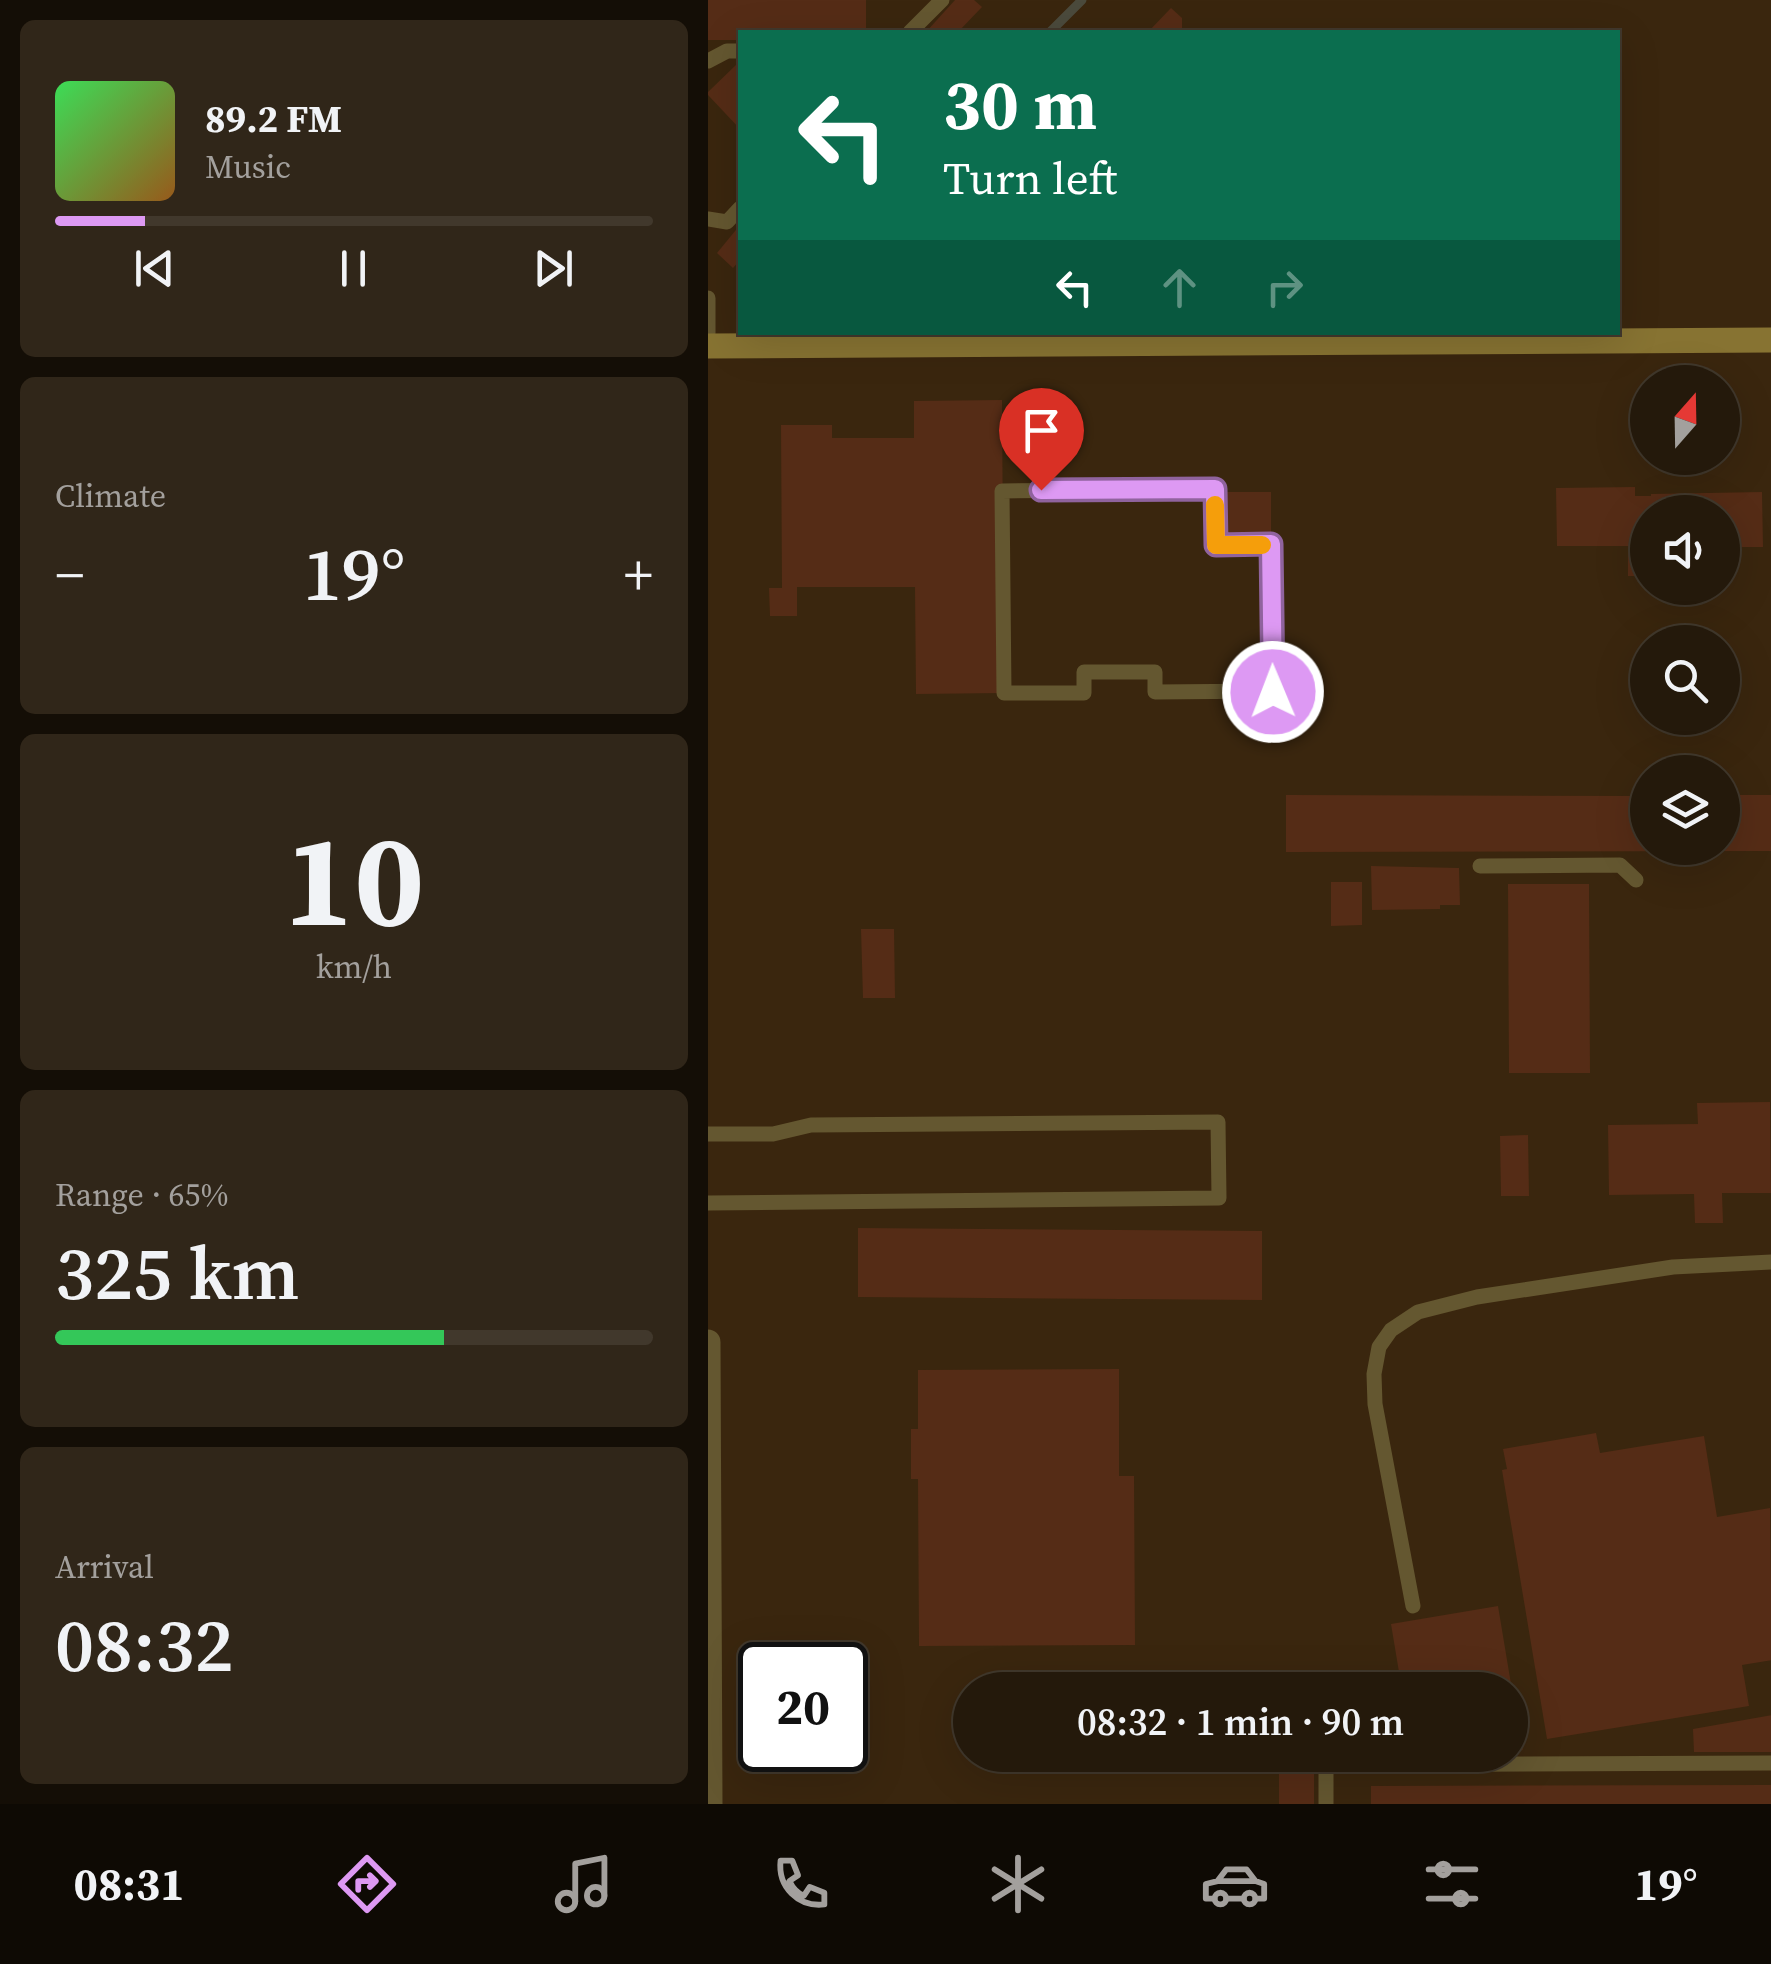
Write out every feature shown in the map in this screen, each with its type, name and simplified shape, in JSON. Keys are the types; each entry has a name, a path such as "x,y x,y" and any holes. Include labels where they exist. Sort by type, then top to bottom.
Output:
{"main road":[{"path":"708,346 1772,340"}],"street":[{"path":"708,1342 710,1804"}],"lane":[{"path":"912,30 942,0"},
{"path":"708,60 738,51"},
{"path":"708,218 727,222 738,210"},
{"path":"708,298 708,346"},
{"path":"1215,489 1216,545 1271,544 1273,692 1155,692 1155,672 1084,672 1084,693 1004,693 1002,491 1215,489"},
{"path":"1480,866 1620,864 1636,880"},
{"path":"708,1134 773,1134 811,1126 1218,1122 1219,1198 708,1203"},
{"path":"1413,1606 1375,1404 1378,1347 1391,1330 1418,1312 1477,1296 1673,1268 1772,1262"},
{"path":"1528,1762 1772,1764"},
{"path":"1326,1772 1326,1804"}],"shaded area":[{"path":"708,0 1771,0 1771,1804 708,1804"}],"building":[{"path":"708,0 866,0 866,30 738,30 738,40 708,40"},
{"path":"955,0 974,0 982,7 960,30 928,30"},
{"path":"1171,8 1182,18 1182,30 1150,30"},
{"path":"738,64 738,127 708,95"},
{"path":"738,227 738,262 733,268 717,253"},
{"path":"1002,400 1004,693 916,694 915,587 797,587 797,616 770,616 769,588 782,588 781,425 832,425 832,438 914,438 914,401"},
{"path":"1635,487 1635,495 1630,495 1630,576 1628,546 1557,546 1556,488"},
{"path":"1215,492 1271,492 1271,545 1215,545"},
{"path":"1762,492 1763,547 1740,547 1740,495 1651,494"},
{"path":"1286,795 1630,796 1630,851 1286,852"},
{"path":"1740,795 1772,795 1772,851 1740,851"},
{"path":"1371,866 1459,868 1460,905 1372,910"},
{"path":"1331,882 1362,882 1362,925 1331,926"},
{"path":"1508,884 1589,884 1590,1073 1509,1073"},
{"path":"861,929 894,929 895,998 863,998"},
{"path":"1770,1102 1771,1193 1722,1193 1723,1223 1695,1223 1694,1194 1609,1195 1608,1125 1698,1124 1697,1103"},
{"path":"1528,1135 1529,1196 1501,1196 1500,1136"},
{"path":"858,1228 1262,1231 1262,1300 858,1297"},
{"path":"1119,1369 1119,1476 1134,1476 1135,1645 919,1646 918,1479 911,1479 911,1429 918,1429 918,1370"},
{"path":"1596,1433 1600,1453 1704,1436 1717,1517 1770,1508 1772,1660 1742,1665 1749,1706 1547,1739 1502,1470 1507,1469 1503,1449"},
{"path":"1498,1606 1509,1672 1399,1672 1391,1624"},
{"path":"1772,1715 1772,1752 1694,1752 1693,1729"},
{"path":"1279,1772 1314,1772 1314,1804 1279,1804"},
{"path":"1772,1785 1772,1804 1371,1804 1371,1786"}],"waterway":[{"path":"1052,30 1082,0"}],"slow traffic":[{"path":"1215,505 1216,545 1262,545"}],"route":[{"path":"1041,490 1215,489 1216,545 1271,544 1273,692"}]}
